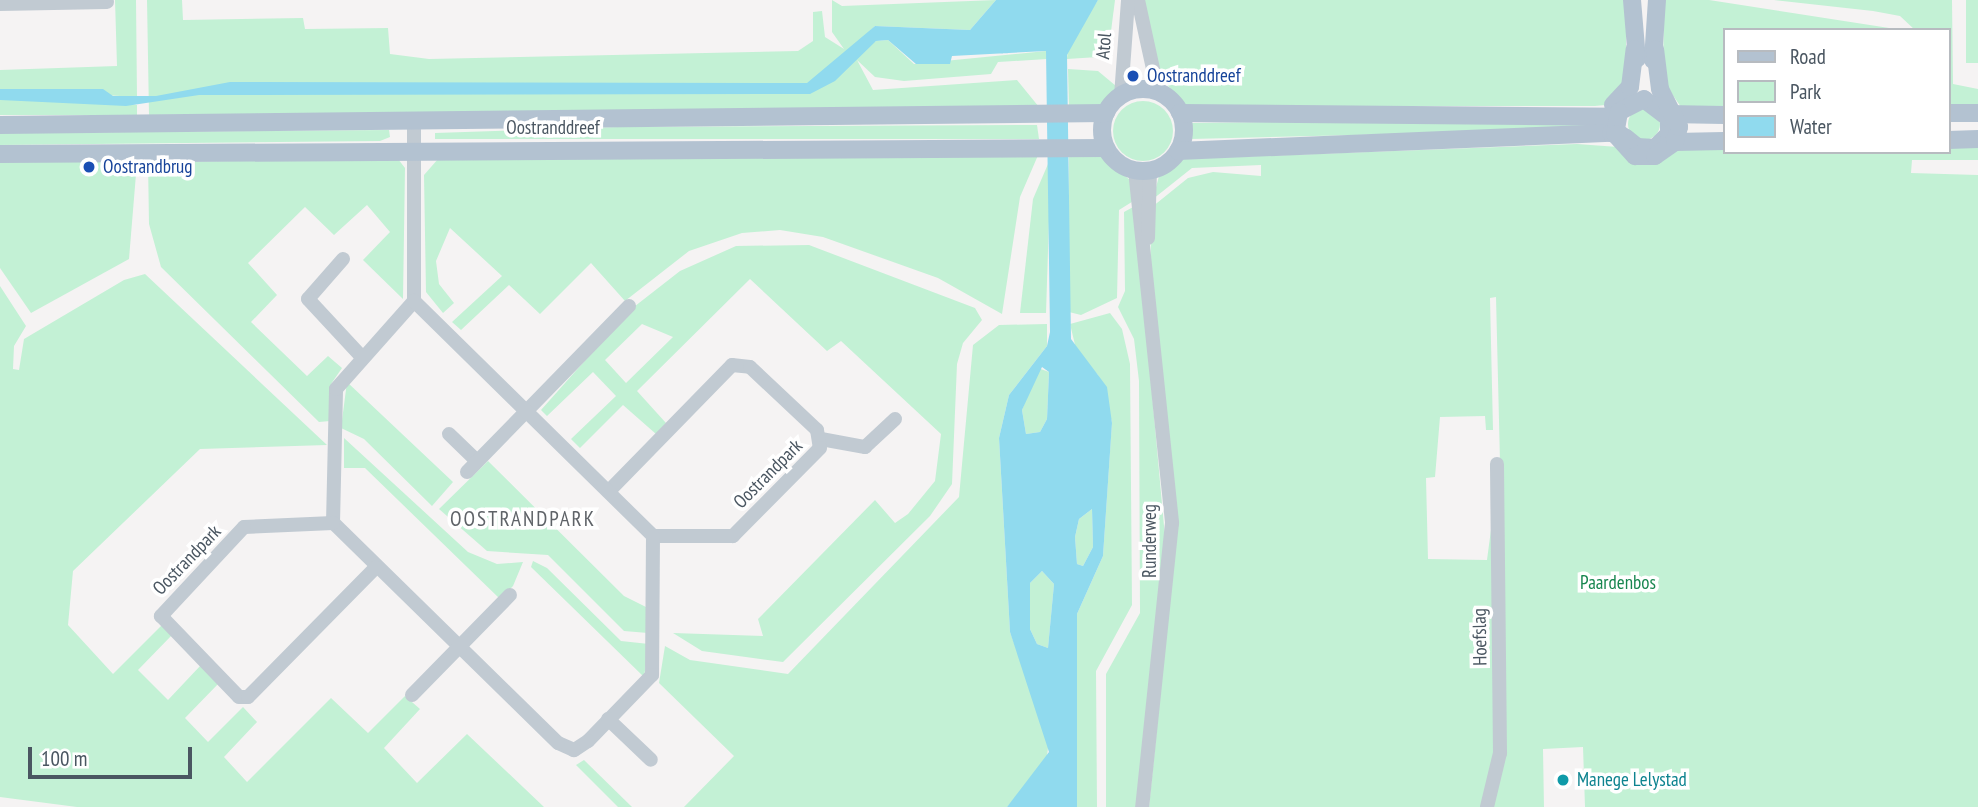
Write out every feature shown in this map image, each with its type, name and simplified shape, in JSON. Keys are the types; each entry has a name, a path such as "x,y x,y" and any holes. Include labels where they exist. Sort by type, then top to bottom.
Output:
{"main road":[{"path":"1632,0 1635,49 1635,101 1617,130 1575,137 1178,151 1143,171 1106,148 1106,113 1121,96 1158,92 1180,113 1565,113 1604,110 1622,97 1635,49"},
{"path":"1657,0 1656,49 1675,142"},
{"path":"1635,101 1722,115"},
{"path":"1565,113 1617,130 1637,147 1655,148 1669,134 1667,107"},
{"name":"Oostranddreef","path":"0,125 1039,116 1106,113"},
{"path":"1178,151 1180,113"},
{"path":"1950,113 1978,113"},
{"path":"1617,130 1648,158 1675,142 1722,141"},
{"path":"1950,140 1978,139"},
{"name":"Oostranddreef","path":"0,154 1106,148"}],"street":[{"name":"Atol","path":"1121,96 1128,0"},
{"name":"Atol","path":"1138,0 1158,92"},
{"path":"3,2 107,2"},
{"path":"414,121 414,301 360,355 336,389 334,523 558,743 574,750 652,675 653,536 414,301"},
{"name":"Runderweg","path":"1142,807 1172,523 1144,275 1143,171"},
{"path":"343,259 308,299 360,355"},
{"path":"467,472 629,306"},
{"name":"Oostrandpark","path":"609,491 732,365 750,367 821,439 865,447 895,419"},
{"path":"449,434 477,461"},
{"name":"Oostrandpark","path":"653,536 733,536 820,448 821,439"},
{"name":"Hoefslag","path":"1487,807 1500,752 1497,464"},
{"name":"Oostrandpark","path":"334,523 244,527 168,605 161,617 166,626 239,697 248,697 376,566"},
{"path":"412,695 510,595"},
{"path":"608,719 650,760"}],"green space":[{"path":"115,0 136,0 137,97 0,89 0,70 117,66"},
{"path":"147,0 182,0 183,20 303,18 305,29 388,28 390,54 429,59 798,51 813,41 813,12 822,11 825,37 844,49 832,32 832,0 842,6 996,0 970,30 875,26 827,71 876,41 888,40 914,64 1046,51 1047,59 998,62 991,74 904,81 875,77 857,60 873,90 1017,80 1039,107 149,115"},
{"path":"1098,0 1115,0 1109,47 1098,57 1067,59 1068,46"},
{"path":"1141,0 1626,0 1626,81 1605,105 1595,106 1186,106 1161,78"},
{"path":"1664,0 1709,0 1889,28 1722,28 1722,112 1681,107 1663,81"},
{"path":"1774,0 1952,0 1953,84 1978,89 1978,110 1950,110 1950,28 1913,28 1900,16"},
{"path":"1966,0 1978,0 1978,63 1966,63"},
{"path":"1068,69 1098,71 1116,86 1114,92 1101,106 1069,107"},
{"path":"0,100 102,100 137,105 137,115 0,115"},
{"path":"1137,101 1149,101 1168,114 1173,131 1171,143 1160,156 1149,161 1137,161 1118,148 1113,137 1113,125 1126,106"},
{"path":"1644,108 1655,113 1660,124 1655,135 1644,140 1633,135 1628,124 1633,113"},
{"path":"1551,119 1607,129 1191,139 1191,123"},
{"path":"1037,125 1039,139 435,139 435,133 618,127"},
{"path":"389,130 390,137 380,141 0,145 0,133"},
{"name":"Paardenbos","path":"1950,143 1978,143 1978,160 1912,160 1911,173 1978,175 1978,807 1585,807 1583,747 1543,749 1544,807 1149,807 1175,546 1150,270 1152,207 1188,178 1213,172 1261,176 1261,165 1192,168 1153,199 1159,176 1182,159 1577,144 1673,151 1722,145 1722,154 1950,154","holes":["1496,297 1500,462 1487,560 1428,559 1426,478 1435,477 1440,417 1485,416 1486,430 1493,430 1490,298"]},
{"path":"1069,152 1101,155 1131,181 1135,200 1119,210 1117,298 1081,315 1069,312 1068,303"},
{"path":"1039,153 1020,197 1002,314 938,278 823,237 780,230 742,233 689,251 625,301 591,263 540,314 509,285 461,330 452,322 502,276 450,228 436,261 439,284 454,303 443,313 426,292 424,175 438,159"},
{"path":"1051,157 1046,313 1020,313 1033,199"},
{"path":"398,159 405,168 403,299 363,260 390,232 367,205 334,235 305,207 248,263 277,295 251,322 307,376 328,356 342,368 331,384 330,421 319,422 161,267 149,224 148,162"},
{"path":"0,162 137,162 129,259 31,313 0,268"},
{"path":"1135,206 1165,537 1136,807 1106,807 1106,674 1140,613 1139,381 1134,339 1118,307 1125,291 1124,212"},
{"path":"809,245 975,308 982,320 963,343 957,364 952,484 930,516 783,662 702,651 673,633 763,636 758,619 875,500 895,523 908,514 935,481 941,434 841,341 827,351 750,279 637,391 666,423 656,434 623,405 580,448 571,439 616,396 593,372 547,416 541,410 630,310 680,271 736,246","holes":["642,324 673,337 626,383 605,360"]},
{"path":"145,274 327,445 200,449 73,571 68,625 113,674 162,625 172,635 138,670 168,700 201,665 219,683 185,718 208,742 243,707 257,722 224,757 247,782 331,698 368,733 405,696 420,709 384,748 417,783 467,734 544,807 77,807 0,797 0,286 26,326 14,346 13,369 19,370 24,339 124,280"},
{"path":"1110,313 1122,329 1130,364 1132,605 1096,671 1097,807 1077,807 1077,614 1103,556 1112,422 1098,375 1077,353 1070,324"},
{"path":"1047,324 1047,346 1009,395 999,438 1010,632 1049,740 1046,764 1007,807 684,807 734,756 659,683 665,646 690,660 788,674 959,497 973,345 999,325"},
{"path":"1038,368 1049,372 1047,419 1040,432 1026,434 1022,410"},
{"path":"347,382 453,482 432,506 364,439 341,428"},
{"path":"344,438 468,552 497,564 523,562 513,586 500,599 365,468 344,468"},
{"path":"488,461 624,596 648,608 648,633 624,631 548,555 487,551 439,509"},
{"path":"1092,509 1093,547 1083,566 1077,564 1075,537 1079,519"},
{"path":"533,561 547,568 621,641 649,644 644,677 531,567"},
{"path":"1042,571 1054,584 1048,648 1037,644 1030,629 1030,583"},
{"path":"584,760 632,807 618,807 576,765"}],"water":[{"path":"996,0 1098,0 1067,55 1071,339 1107,387 1112,423 1103,556 1077,614 1077,807 1007,807 1049,752 1010,632 999,438 1009,395 1047,346 1050,332 1046,51 952,56 950,64 916,64 888,40 876,41 835,81 810,94 199,95 126,106 0,100 0,89 103,89 113,96 156,96 230,82 807,83 875,26 970,30","holes":["1042,367 1049,372 1047,419 1040,432 1026,434 1022,410","1092,509 1093,547 1083,566 1077,564 1075,537 1079,519","1042,571 1054,584 1048,648 1037,644 1030,629 1030,583"]}],"place":[{"name":"Oostranddreef","path":"1133,76"},
{"name":"Oostrandbrug","path":"89,167"},
{"name":"Manege Lelystad","path":"1563,780"}],"district":[{"name":"OOSTRANDPARK","path":"523,519"}]}
